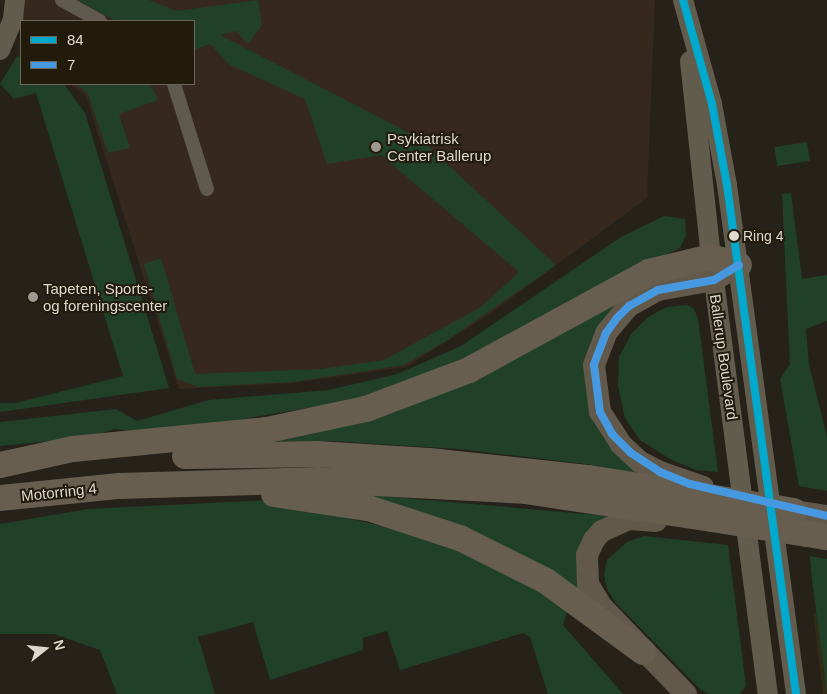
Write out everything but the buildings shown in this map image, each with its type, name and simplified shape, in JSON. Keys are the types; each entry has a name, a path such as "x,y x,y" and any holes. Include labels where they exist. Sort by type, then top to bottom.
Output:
{"highway":[{"path":"0,465 72,449 267,430 366,410 469,370 649,272 739,265"},
{"path":"0,471 124,459 220,454 317,454 505,468 711,508 811,531"},
{"path":"119,486 318,480 426,484 711,508"},
{"path":"119,486 290,495 368,508 460,538 546,581 643,652"},
{"name":"Motorring 4","path":"0,498 119,486"}],"main road":[{"path":"711,508 676,479 631,454 612,434 600,412 594,382 599,349 606,333 629,306 658,290 712,268"},
{"path":"686,694 643,652 602,607 588,584 587,555 594,540 616,522 711,508"},
{"path":"811,531 827,516"}],"street":[{"path":"0,50 13,19 15,0"},
{"path":"62,0 98,20"},
{"name":"Ballerup Boulevard","path":"683,0 714,112 739,265 796,694"},
{"name":"Ballerup Boulevard","path":"687,20 712,268 768,694"},
{"path":"174,85 207,189"}],"shaded area":[{"name":"Psykiatrisk Center Ballerup","path":"23,0 655,0 647,198 490,314 406,367 293,383 179,389 86,96 71,85 195,85 195,20 22,20"},
{"path":"813,613 827,615 827,694 823,694"}],"green space":[{"path":"77,0 149,0 176,11 258,0 262,25 248,44 236,31 220,35 419,138 556,265 446,341 404,365 293,382 199,387 177,379 144,264 161,258 195,374 320,369 384,360 481,307 519,272 381,155 327,164 305,99 230,65 210,44 195,50 195,20 114,20"},
{"path":"17,56 20,57 20,85 65,85 85,113 169,388 0,412 0,403 16,403 123,376 36,93 14,99 0,84"},
{"path":"77,85 150,85 158,100 119,114 130,148 108,153 88,94"},
{"path":"807,142 810,161 777,166 774,147"},
{"path":"791,193 802,279 827,275 827,321 806,329 809,365 827,437 827,491 799,486 780,379 790,364 782,194"},
{"path":"664,216 685,219 686,235 680,248 622,275 397,393 224,422 129,431 115,429 89,437 0,446 0,422 116,409 137,421 209,400 329,390 397,374 461,346 621,237"},
{"path":"659,281 590,357 637,473 586,464 459,449 332,441 271,441"},
{"path":"687,305 694,309 698,319 718,472 696,470 672,460 640,440 625,418 618,386 619,357 632,333 648,317 667,307"},
{"path":"347,493 608,516 597,529 589,603"},
{"path":"273,500 456,544 569,605 563,625 623,694 548,694 530,637 523,633 400,670 387,631 363,638 363,650 270,680 253,622 198,637 215,694 117,694 100,650 54,634 0,634 0,524 88,509"},
{"path":"644,536 728,545 746,686 740,694 708,694 700,689 616,603 607,589 604,575 607,560 627,542"},
{"path":"810,556 827,559 827,693 812,579"}],"transit line":[{"name":"84","path":"683,0 712,104 727,185 796,694"},
{"name":"7","path":"739,265 714,280 658,290 629,306 617,318 606,333 594,365 600,412 612,434 631,453 660,472 690,484 827,516"}],"place":[{"name":"Psykiatrisk Center Ballerup","path":"376,147"},
{"name":"Ring 4","path":"734,236"},
{"name":"Tapeten, Sports- og foreningscenter","path":"33,297"}]}
